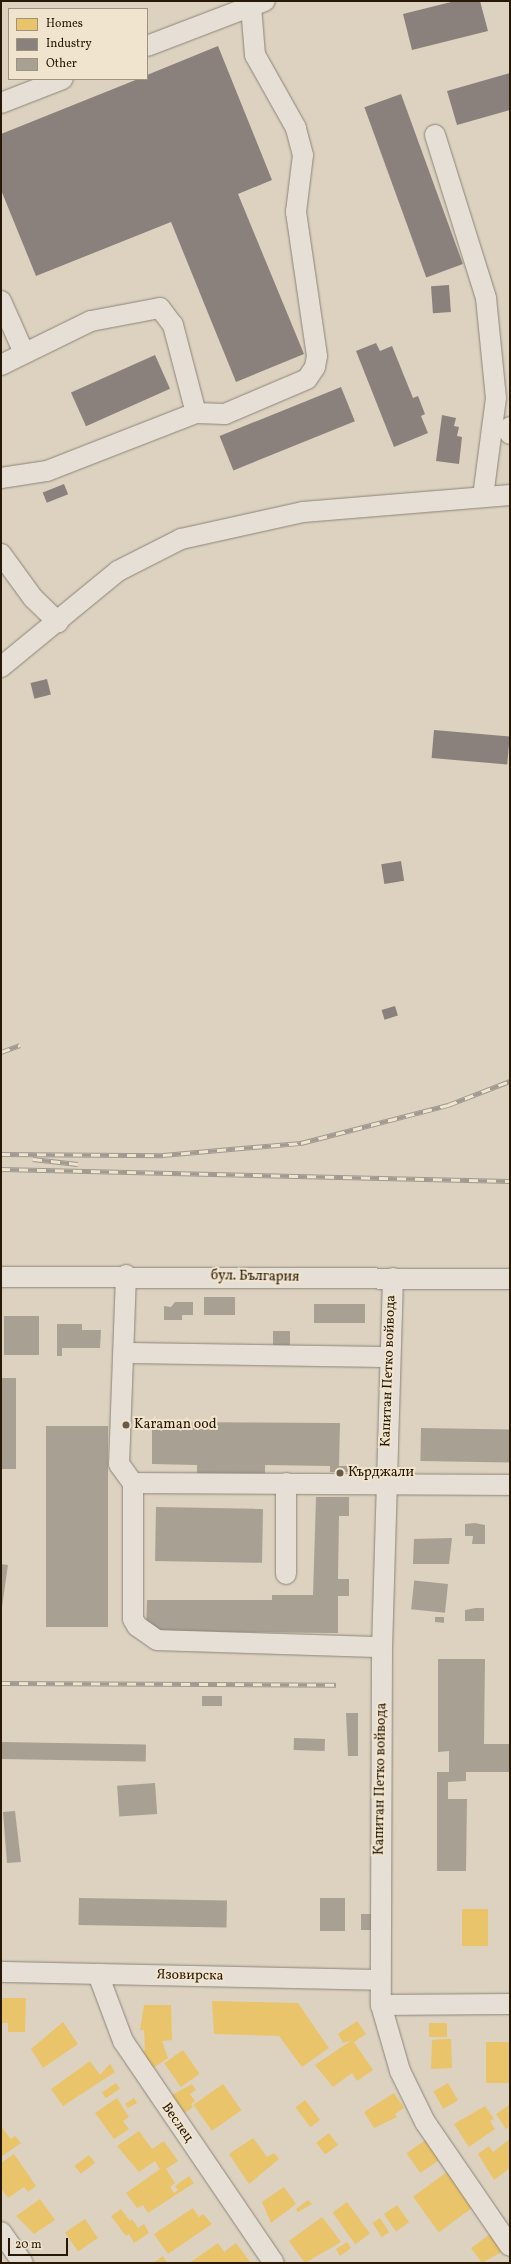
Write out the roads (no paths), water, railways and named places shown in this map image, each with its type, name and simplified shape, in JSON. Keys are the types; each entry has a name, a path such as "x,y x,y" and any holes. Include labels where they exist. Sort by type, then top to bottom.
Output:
{"street":[{"path":"1,478 47,471 196,413 225,414 307,379 317,356 296,212 303,155 296,128 256,55 258,4 148,46"},
{"path":"1,103 60,80"},
{"path":"435,136 486,298 496,398 483,497"},
{"path":"1,301 24,352"},
{"path":"1,365 24,352 91,321 160,308 173,325 196,413"},
{"path":"510,427 510,434"},
{"path":"1,667 58,622 118,571 181,539 303,512 510,495"},
{"path":"1,554 32,598 58,622"},
{"path":"126,1275 119,1464 133,1483 133,1619 145,1635 157,1640 382,1647"},
{"name":"бул. България","path":"1,1277 126,1275 510,1279"},
{"name":"Капитан Петко войвода","path":"393,1278 389,1357 382,1647 379,1980 381,2005 400,2071 425,2122 510,2246"},
{"path":"124,1353 389,1357"},
{"path":"133,1483 386,1482 510,1485"},
{"path":"286,1483 286,1574"},
{"name":"Язовирска","path":"1,1972 379,1980"},
{"name":"Веслец","path":"98,1974 123,2041 274,2263"},
{"path":"381,2005 510,2004"},
{"path":"1,2232 23,2263"}],"railway":[{"path":"1,1052 20,1045"},
{"path":"1,1154 163,1155 301,1143 448,1105 510,1081"},
{"path":"33,1159 78,1164"},
{"path":"1,1169 510,1181"},
{"path":"1,1683 336,1685"}],"place":[{"name":"Karaman ood","path":"126,1425"},
{"name":"Кърджали","path":"340,1473"}]}
